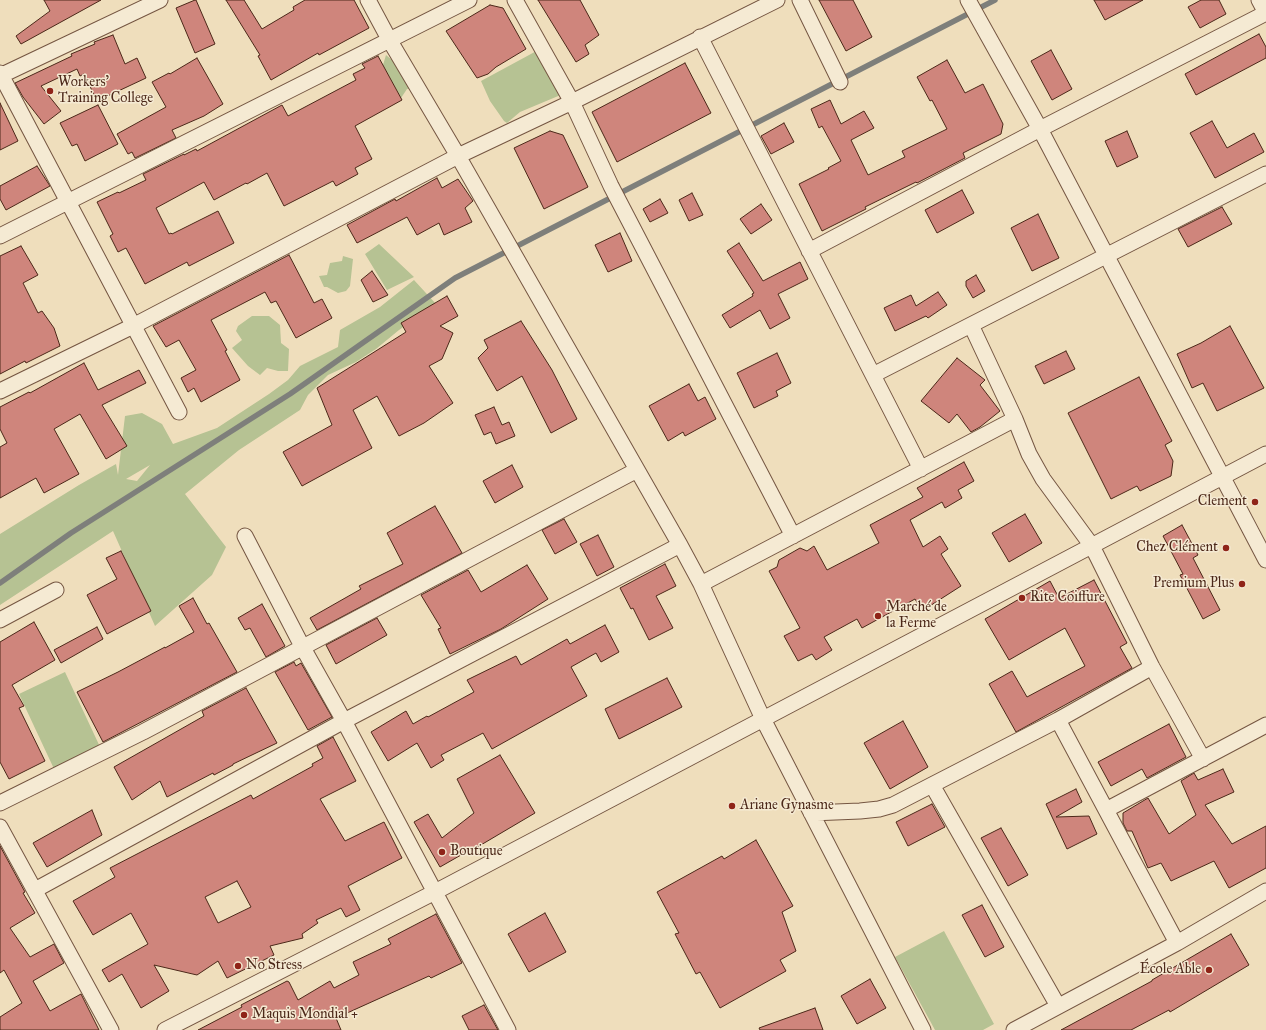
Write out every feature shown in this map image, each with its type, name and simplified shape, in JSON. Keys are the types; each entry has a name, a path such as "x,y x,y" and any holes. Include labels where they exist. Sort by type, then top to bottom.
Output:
{"street":[{"path":"160,0 1,74 179,412"},
{"path":"368,0 390,41 458,156 680,545 701,584 763,719 923,1030"},
{"path":"0,236 469,0"},
{"path":"516,0 572,102 611,186 793,536"},
{"path":"0,391 133,326 458,156 572,102 777,0"},
{"path":"800,0 840,82"},
{"path":"968,0 1040,129 1266,560"},
{"path":"809,251 1040,129 1266,13 1259,0"},
{"path":"700,37 921,469"},
{"path":"873,375 1266,174"},
{"path":"971,325 1015,419 1029,454 1043,479 1092,546 1152,667 1203,759"},
{"path":"701,584 1015,419"},
{"path":"165,1030 435,892 1266,454"},
{"path":"0,803 143,732 638,470"},
{"path":"245,536 303,648 344,721 508,1030"},
{"path":"35,890 344,721 680,545"},
{"path":"0,620 56,590"},
{"path":"811,812 879,809 893,805 1058,720 1152,667"},
{"path":"1058,720 1177,943"},
{"path":"1106,810 1266,725"},
{"path":"932,785 1058,1006"},
{"path":"0,827 111,1030"},
{"path":"1014,1030 1177,943 1266,891"}],"green space":[{"path":"542,48 563,94 520,112 507,123 490,101 481,81"},
{"path":"386,55 392,60 413,88 407,89 401,98 383,65"},
{"path":"379,244 414,277 387,290 365,254"},
{"path":"343,256 353,259 350,286 346,291 338,293 324,287 319,276 327,275 330,263 342,261"},
{"path":"414,280 436,304 399,330 376,349 356,362 328,375 308,395 300,410 239,450 185,494 226,547 212,575 155,626 113,531 0,605 0,534 116,464 118,475 125,416 142,413 162,424 173,444 217,428 288,380 300,366 338,347 340,330 380,307","holes":["150,465 137,481 126,479"]},
{"path":"252,316 269,316 280,325 281,343 289,349 288,371 278,371 267,368 260,375 248,366 232,348 242,340 236,331 238,326"},
{"path":"65,672 101,749 55,771 19,694"},
{"path":"944,931 994,1024 983,1030 935,1030 895,957"}],"building":[{"path":"44,0 101,0 21,44 16,36 50,11"},
{"path":"195,0 215,44 195,53 176,8"},
{"path":"226,0 244,0 262,29 294,10 293,7 305,0 354,0 369,28 319,55 318,53 271,80 258,56 260,55"},
{"path":"538,0 580,0 599,35 585,45 589,54 576,62"},
{"path":"819,0 853,0 872,37 846,51"},
{"path":"1094,0 1143,0 1105,20"},
{"path":"1201,0 1219,0 1226,14 1200,28 1188,7"},
{"path":"490,5 503,8 526,49 496,67 488,74 477,78 446,31"},
{"path":"1259,34 1266,47 1266,58 1196,95 1185,74"},
{"path":"113,35 125,64 137,58 146,78 97,101 84,74 80,76 77,69 41,86 61,111 44,124 23,97 15,83 72,56 71,54 95,44 94,42"},
{"path":"1051,50 1072,89 1052,100 1031,61"},
{"path":"378,56 402,100 355,126 372,159 355,168 358,174 336,186 333,181 284,206 267,173 214,200 204,182 156,208 169,234 172,234 218,211 234,243 189,266 187,262 145,284 126,248 118,252 110,236 113,234 97,202 146,180 143,174 184,154 196,149 197,151 282,105 288,116 356,80 353,74 365,68 362,64"},
{"path":"197,58 223,104 204,116 172,130 176,138 135,158 132,152 128,154 117,134 166,107 152,82 169,73 170,74"},
{"path":"947,60 965,93 983,84 1003,124 1001,134 963,153 965,158 917,183 916,182 865,207 866,209 822,231 799,184 829,169 828,168 841,161 822,126 819,128 811,109 830,100 841,124 864,111 874,128 851,140 868,175 905,157 902,151 947,129 932,100 930,101 917,77"},
{"path":"685,63 711,113 617,162 592,112"},
{"path":"0,103 18,141 0,150"},
{"path":"98,105 118,144 85,161 77,144 72,146 60,123"},
{"path":"1212,121 1227,148 1254,133 1264,152 1215,178 1190,133"},
{"path":"784,123 794,142 771,154 761,136"},
{"path":"550,131 563,135 588,187 544,209 514,148"},
{"path":"1127,131 1138,157 1117,167 1105,141"},
{"path":"37,166 50,186 6,210 0,199 0,186"},
{"path":"437,178 442,188 458,179 473,201 465,208 472,222 444,235 439,223 417,235 407,217 357,243 347,225 395,199 396,201"},
{"path":"962,190 974,213 937,233 925,210"},
{"path":"692,193 703,215 689,221 679,200"},
{"path":"660,199 668,213 650,222 643,209"},
{"path":"761,204 772,220 751,234 740,219"},
{"path":"1222,207 1232,224 1188,247 1178,229"},
{"path":"1038,214 1059,258 1032,271 1011,228"},
{"path":"620,233 632,261 608,272 595,245"},
{"path":"739,243 763,281 800,262 808,279 778,294 790,318 770,329 760,310 730,328 722,315 753,296 752,294 754,293 727,251"},
{"path":"21,246 38,275 23,283 38,313 42,311 54,328 60,346 26,363 25,361 0,374 0,256"},
{"path":"289,255 314,303 322,299 332,318 296,338 276,301 271,303 265,292 211,320 227,350 225,351 240,380 201,402 194,388 188,392 181,378 196,370 179,340 166,347 153,326"},
{"path":"372,271 388,295 373,302 361,280"},
{"path":"976,275 985,291 973,298 966,286 966,281"},
{"path":"938,292 947,305 928,318 926,316 895,331 884,308 911,295 916,306"},
{"path":"447,296 458,316 440,326 453,333 442,359 429,366 453,403 424,423 399,436 377,396 353,410 372,448 302,486 283,452 332,425 317,388 406,332 401,323"},
{"path":"521,321 552,370 577,419 551,433 522,376 497,391 478,358 488,348 484,340"},
{"path":"1230,326 1264,388 1217,411 1203,383 1192,388 1177,354 1201,343"},
{"path":"1066,351 1075,369 1044,384 1035,366"},
{"path":"777,353 791,383 776,391 778,396 754,408 737,373"},
{"path":"957,358 985,380 980,385 1000,411 980,427 971,432 957,414 949,423 921,401"},
{"path":"84,363 98,390 139,370 146,383 102,405 127,446 106,459 80,414 54,429 79,474 44,493 36,478 0,498 0,447 7,443 0,429 0,407 29,392 30,393"},
{"path":"1139,377 1172,441 1165,445 1173,461 1171,476 1140,491 1137,486 1111,499 1068,413"},
{"path":"689,384 698,401 705,397 716,419 685,436 683,432 668,441 649,406"},
{"path":"494,407 502,425 509,422 515,436 496,444 491,432 484,435 475,415"},
{"path":"964,462 974,481 958,490 962,498 945,508 942,502 910,520 923,547 940,536 948,549 941,554 961,586 922,611 915,599 862,628 857,619 824,637 832,650 816,660 812,654 798,661 784,636 800,628 769,571 777,567 779,560 800,548 807,551 814,546 827,570 879,543 870,525 923,497 917,488"},
{"path":"512,465 523,487 495,503 483,481"},
{"path":"435,506 462,553 317,630 310,618 361,589 359,586 403,564 387,533"},
{"path":"1025,514 1042,543 1009,562 992,533"},
{"path":"564,519 577,542 555,554 542,530"},
{"path":"1182,525 1198,555 1193,558 1220,610 1203,619 1180,575 1183,574 1163,536"},
{"path":"598,535 614,567 597,576 580,544"},
{"path":"121,551 151,611 107,634 87,595 117,579 106,558"},
{"path":"665,564 676,586 656,596 673,628 649,640 633,608 631,609 620,588"},
{"path":"527,565 548,599 501,629 450,654 438,629 441,628 421,595 468,570 481,592"},
{"path":"1094,580 1127,643 1120,647 1132,668 1016,732 989,684 1012,671 1027,697 1085,666 1065,628 1009,660 985,619 1050,581 1059,598"},
{"path":"193,598 207,624 209,623 237,672 103,742 77,692 194,632 179,606"},
{"path":"262,604 285,646 266,657 250,628 245,630 238,618"},
{"path":"377,618 387,635 336,664 326,645"},
{"path":"34,622 55,660 12,685 24,706 19,708 45,761 9,779 0,762 0,642"},
{"path":"605,625 619,652 601,662 596,653 571,667 587,696 492,749 483,733 441,755 444,760 431,768 417,743 388,761 371,732 406,711 413,724 474,692 467,680 516,656 521,665 567,639 570,644"},
{"path":"97,627 103,639 61,663 54,650"},
{"path":"294,662 296,666 301,663 332,717 308,730 275,672"},
{"path":"667,678 682,707 619,739 605,709"},
{"path":"246,688 277,743 233,764 214,775 213,773 167,797 160,781 132,800 114,767 204,716 202,711"},
{"path":"903,721 928,767 890,789 864,743"},
{"path":"1169,724 1186,757 1147,778 1142,769 1111,786 1098,762"},
{"path":"333,737 356,781 320,799 345,841 384,822 402,858 348,886 360,910 346,917 341,908 316,920 318,923 302,934 303,938 270,946 274,955 227,978 218,961 197,975 154,965 169,991 141,1008 122,974 109,982 102,970 148,944 131,913 93,935 73,901 115,877 110,868 251,795 253,799 313,766 312,764 323,758 317,746","holes":["237,881 251,907 218,923 205,897"]},
{"path":"500,755 535,813 469,852 468,851 440,867 414,822 428,814 442,838 474,813 457,779"},
{"path":"1223,769 1234,792 1205,805 1232,844 1266,826 1266,868 1229,888 1214,861 1171,881 1161,863 1148,868 1132,831 1127,831 1123,823 1123,813 1148,798 1169,834 1196,815 1181,781 1194,773 1198,780"},
{"path":"1076,789 1082,802 1056,817 1089,816 1097,834 1067,849 1046,804"},
{"path":"932,804 945,827 908,846 896,822"},
{"path":"92,810 102,835 47,867 33,843"},
{"path":"1001,828 1028,875 1008,886 981,838"},
{"path":"756,840 793,906 782,912 796,951 780,960 786,971 720,1008 700,972 696,974 675,934 679,933 657,892 722,856 724,859"},
{"path":"0,846 25,892 23,893 35,913 10,928 30,957 54,944 64,963 33,981 50,1011 81,994 99,1030 0,1030 0,1017 22,1003 4,970 0,973"},
{"path":"982,905 1004,947 985,957 962,915"},
{"path":"545,913 566,952 529,972 508,934"},
{"path":"436,914 462,963 431,978 429,976 336,1018 341,1030 198,1030 287,981 289,982 298,1000 330,981 334,988 359,975 353,962 391,944 388,939"},
{"path":"1231,934 1249,965 1170,1012 1169,1010 1131,1030 1061,1030 1152,981"},
{"path":"870,979 886,1008 857,1024 841,996"},
{"path":"484,1005 498,1030 469,1030 462,1016"},
{"path":"815,1008 823,1030 760,1030 759,1028"}],"waterway":[{"path":"0,583 71,533 290,394 455,278 995,0"}],"place":[{"name":"Workers' Training College","path":"50,91"},
{"name":"Clement","path":"1255,502"},
{"name":"Chez Clément","path":"1226,548"},
{"name":"Premium Plus","path":"1242,584"},
{"name":"Rite Coiffure","path":"1022,598"},
{"name":"Marché de la Ferme","path":"878,616"},
{"name":"Ariane Gynasme","path":"732,806"},
{"name":"Boutique","path":"442,852"},
{"name":"No Stress","path":"238,966"},
{"name":"École Able","path":"1209,970"},
{"name":"Maquis Mondial +","path":"244,1015"}]}
